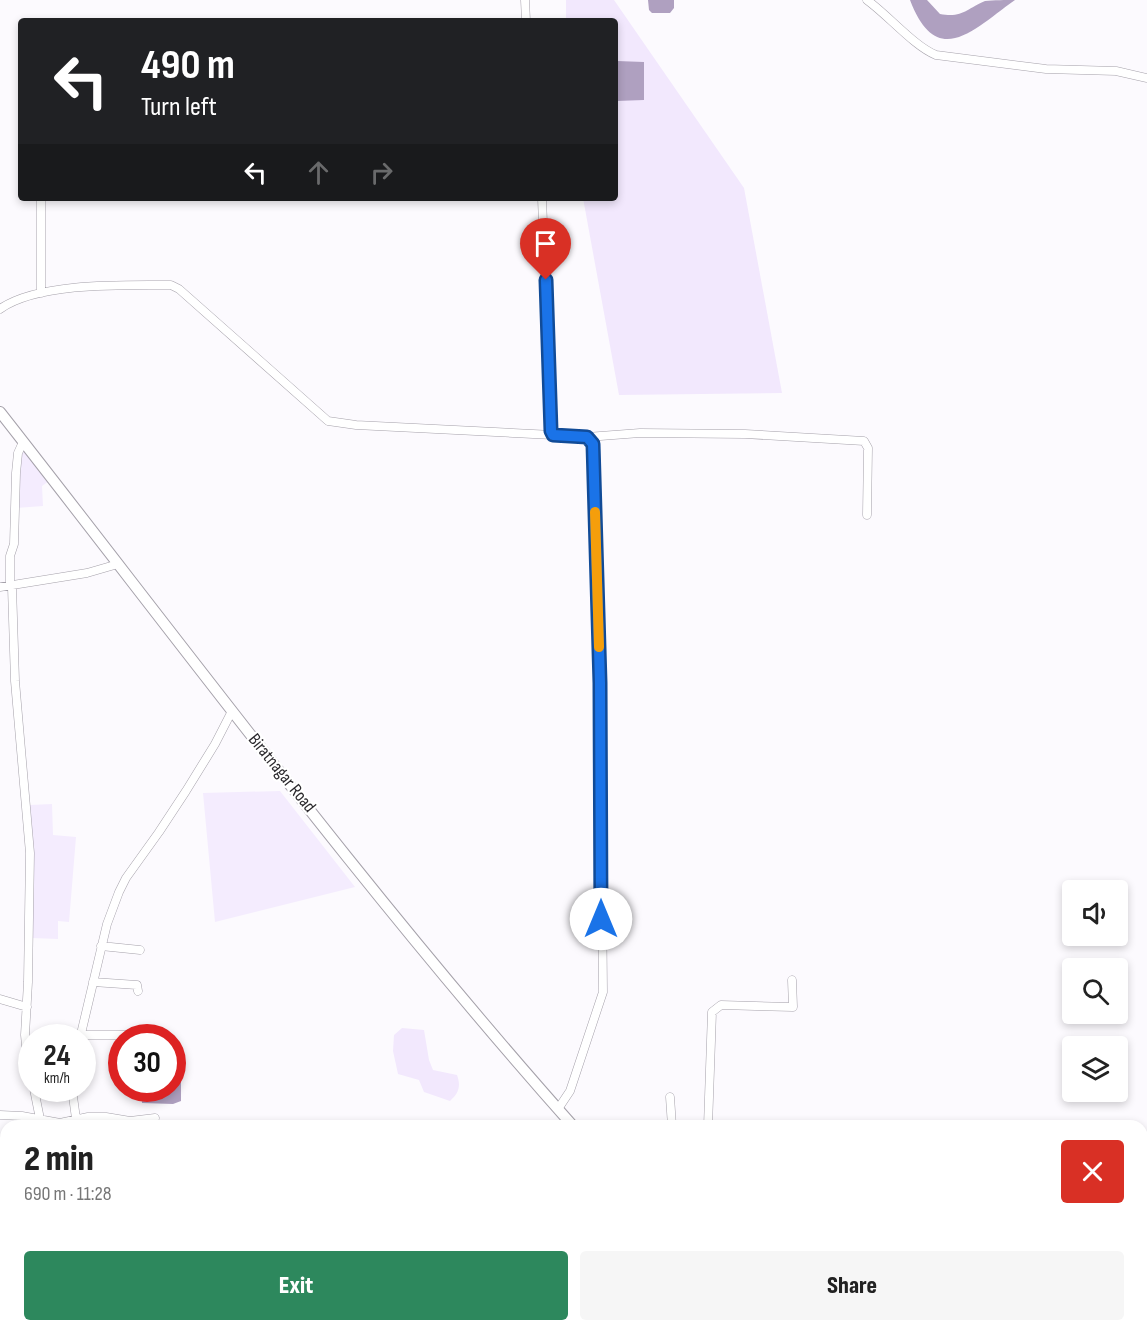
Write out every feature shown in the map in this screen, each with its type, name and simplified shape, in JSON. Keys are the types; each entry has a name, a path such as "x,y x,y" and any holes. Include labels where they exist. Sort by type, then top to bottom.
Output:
{"main road":[{"name":"Biratnagar Road","path":"0,412 232,711 460,997 568,1120"}],"street":[{"path":"525,0 526,18"},
{"path":"867,0 885,13 923,50 936,56 1046,69 1116,71 1147,78"},
{"path":"41,201 41,293"},
{"path":"542,201 550,420 553,435"},
{"path":"0,309 22,296 41,293 112,285 171,285 180,289 320,415 336,424 587,437 640,433 746,434 864,441 868,448 867,515"},
{"path":"558,1109 570,1091 603,992 596,527 593,444 587,437"},
{"path":"24,442 18,453 16,473 15,544 10,556 10,584 15,691 30,853 26,1024"},
{"path":"0,586 87,573 118,564"},
{"path":"83,1024 101,946 114,903 126,878 215,744 232,711"},
{"path":"101,946 140,950"},
{"path":"708,1120 712,1012 722,1005 793,1007 792,980"},
{"path":"93,982 137,985 138,992"},
{"path":"0,999 27,1007"},
{"path":"670,1097 672,1120"},
{"path":"37,1102 40,1119"},
{"path":"73,1102 76,1120"},
{"path":"0,1115 45,1120"},
{"path":"83,1120 88,1117 124,1120"},
{"path":"138,1120 155,1118"}],"shaded area":[{"path":"566,0 614,0 744,188 782,393 619,395 584,201 618,201 618,18 566,18"},
{"path":"648,0 674,0 674,8 670,13 652,13 649,10"},
{"path":"910,0 927,0 940,14 954,15 985,1 1015,0 971,31 957,38 944,39 932,34 921,22"},
{"path":"618,61 644,62 644,100 618,101"},
{"path":"24,448 49,481 42,486 43,506 16,508 21,456"},
{"path":"280,791 355,887 215,922 203,793"},
{"path":"52,804 53,835 76,837 69,922 58,921 58,939 32,938 30,805"},
{"path":"402,1028 424,1030 433,1070 457,1075 458,1089 450,1101 424,1092 419,1080 398,1074 393,1051 394,1035"},
{"path":"142,1102 178,1102 173,1104"}],"slow traffic":[{"path":"595,512 599,647"}],"route":[{"path":"546,280 551,431 553,435 587,437 593,444 601,726 601,919"}]}
